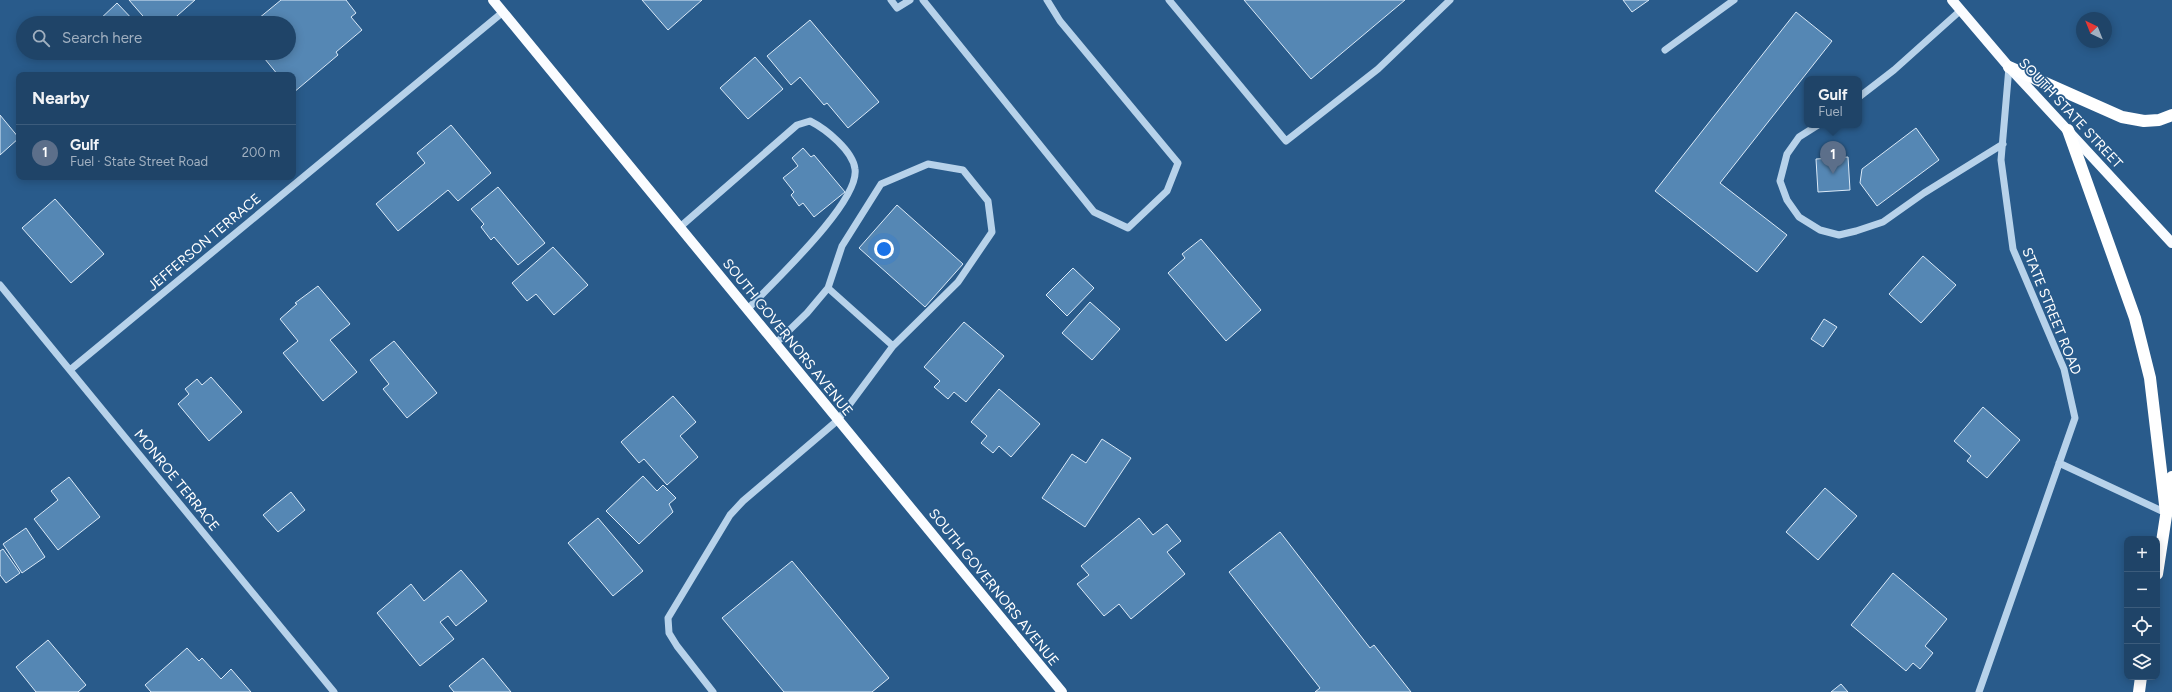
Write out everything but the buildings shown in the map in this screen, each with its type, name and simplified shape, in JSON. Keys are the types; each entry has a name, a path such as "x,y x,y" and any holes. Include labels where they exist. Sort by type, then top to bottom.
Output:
{"highway":[{"path":"2009,67 2122,117 2144,121 2159,120 2172,114"},
{"path":"2068,130 2135,318 2150,378 2166,513"},
{"path":"2157,572 2172,477"},
{"path":"2139,692 2141,680"}],"main road":[{"name":"SOUTH GOVERNORS AVENUE","path":"493,0 1062,692"},
{"name":"SOUTH STATE STREET","path":"1952,0 2009,67 2172,243"}],"street":[{"path":"891,0 897,8 910,0"},
{"path":"923,0 1094,212 1128,228 1167,191 1178,163 1060,21 1047,0"},
{"path":"1170,0 1286,141 1378,69 1450,0"},
{"path":"1665,50 1734,0"},
{"path":"1862,95 1894,70 1961,10"},
{"name":"JEFFERSON TERRACE","path":"70,370 503,12"},
{"name":"STATE STREET ROAD","path":"1979,692 2075,418 2064,369 2013,249 2001,160 2009,67"},
{"path":"680,227 797,125 810,121 824,128 849,156 855,169 854,184 845,201 823,229 747,310"},
{"path":"1814,128 1800,137 1787,154 1780,181 1787,200 1799,217 1820,230 1839,235 1883,222 1924,193 2003,144"},
{"path":"713,692 677,646 669,633 668,618 730,515 838,420 893,346 958,282 992,232 988,201 962,170 928,164 881,184 842,246 828,288 807,313 775,344"},
{"name":"MONROE TERRACE","path":"0,285 334,692"},
{"path":"828,288 893,346"},
{"path":"2059,463 2166,513"}],"place":[{"name":"Gulf","path":"1833,174"}]}
